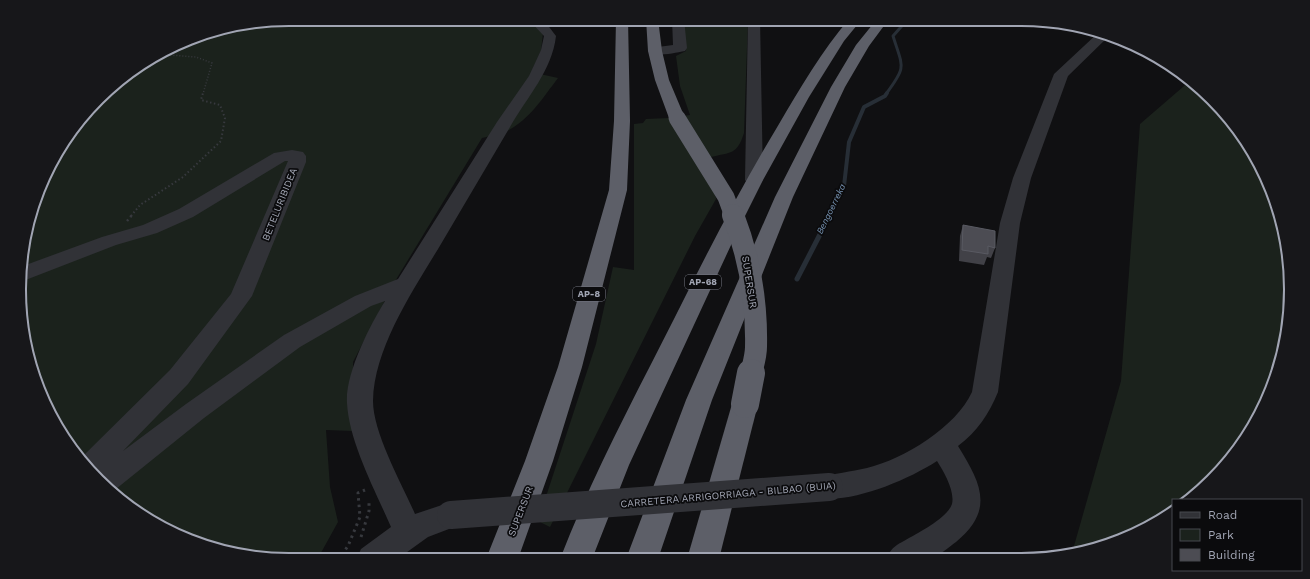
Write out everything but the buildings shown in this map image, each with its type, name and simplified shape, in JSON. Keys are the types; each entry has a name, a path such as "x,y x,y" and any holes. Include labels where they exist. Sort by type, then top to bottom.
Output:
{"highway":[{"name":"SUPERSUR","path":"504,553 539,461 570,367 618,190 622,121 622,26"},
{"name":"SUPERSUR","path":"653,26 655,51 662,80 677,118 726,197 742,238 750,272 754,307 756,348 745,404 705,553"},
{"name":"AP-68","path":"578,553 615,465 708,270 754,180 821,66 839,39 850,26"},
{"path":"644,553 699,400 784,197 838,87 863,45 878,26"}],"street":[{"path":"408,532 365,433 360,402 363,380 370,355 390,311 505,122 536,76 548,50 550,36 542,26"},
{"path":"655,51 680,48 678,26"},
{"path":"754,26 754,180"},
{"name":"CARRETERA ARRIGORRIAGA - BILBAO (BUIA)","path":"365,551 429,521 451,515 829,487 868,480 899,469 957,432 975,414 983,399 1010,223 1022,178 1060,74 1099,38"},
{"name":"BETELURIBIDEA","path":"27,272 109,241 150,229 186,213 280,158 292,155 297,156 297,162 241,296 178,377 92,465"},
{"path":"107,480 195,411 292,341 363,301 407,284"},
{"path":"911,553 938,538 960,520 967,503 959,474 941,443"}],"path":[{"path":"109,241 140,205 182,177 221,141 225,118 220,105 201,100 212,63 196,57 169,55"},
{"path":"343,553 348,546 360,517 358,493 368,488 369,511 362,535 365,551"}],"green space":[{"path":"290,26 536,26 543,33 541,51 533,68 540,74 558,78 540,102 520,123 503,133 482,138 394,283 353,362 353,431 326,430 330,487 338,522 321,553 255,551 221,544 173,526 143,509 116,488 91,463 70,436 53,406 35,358 28,324 26,290 28,255 35,221 46,189 70,143 103,103 143,70 173,53 205,40 255,28"},
{"path":"684,26 748,26 744,133 736,149 728,153 711,157 716,199 695,236 550,527 538,521 596,344 613,267 634,270 634,124 643,123 646,119 690,115 680,86 676,56 686,51"},
{"path":"1186,84 1219,116 1240,143 1264,189 1279,238 1282,255 1284,290 1282,324 1275,358 1257,406 1240,436 1230,450 1207,476 1181,499 1172,499 1172,505 1152,518 1121,533 1074,548 1121,381 1140,124"}],"waterway":[{"name":"Bengoerreka","path":"886,94 900,72 901,61 893,36 902,26"},
{"name":"Bengoerreka","path":"830,216 844,186 849,142 864,107 885,96 887,93"},
{"name":"Bengoerreka","path":"797,279 830,215"}]}
